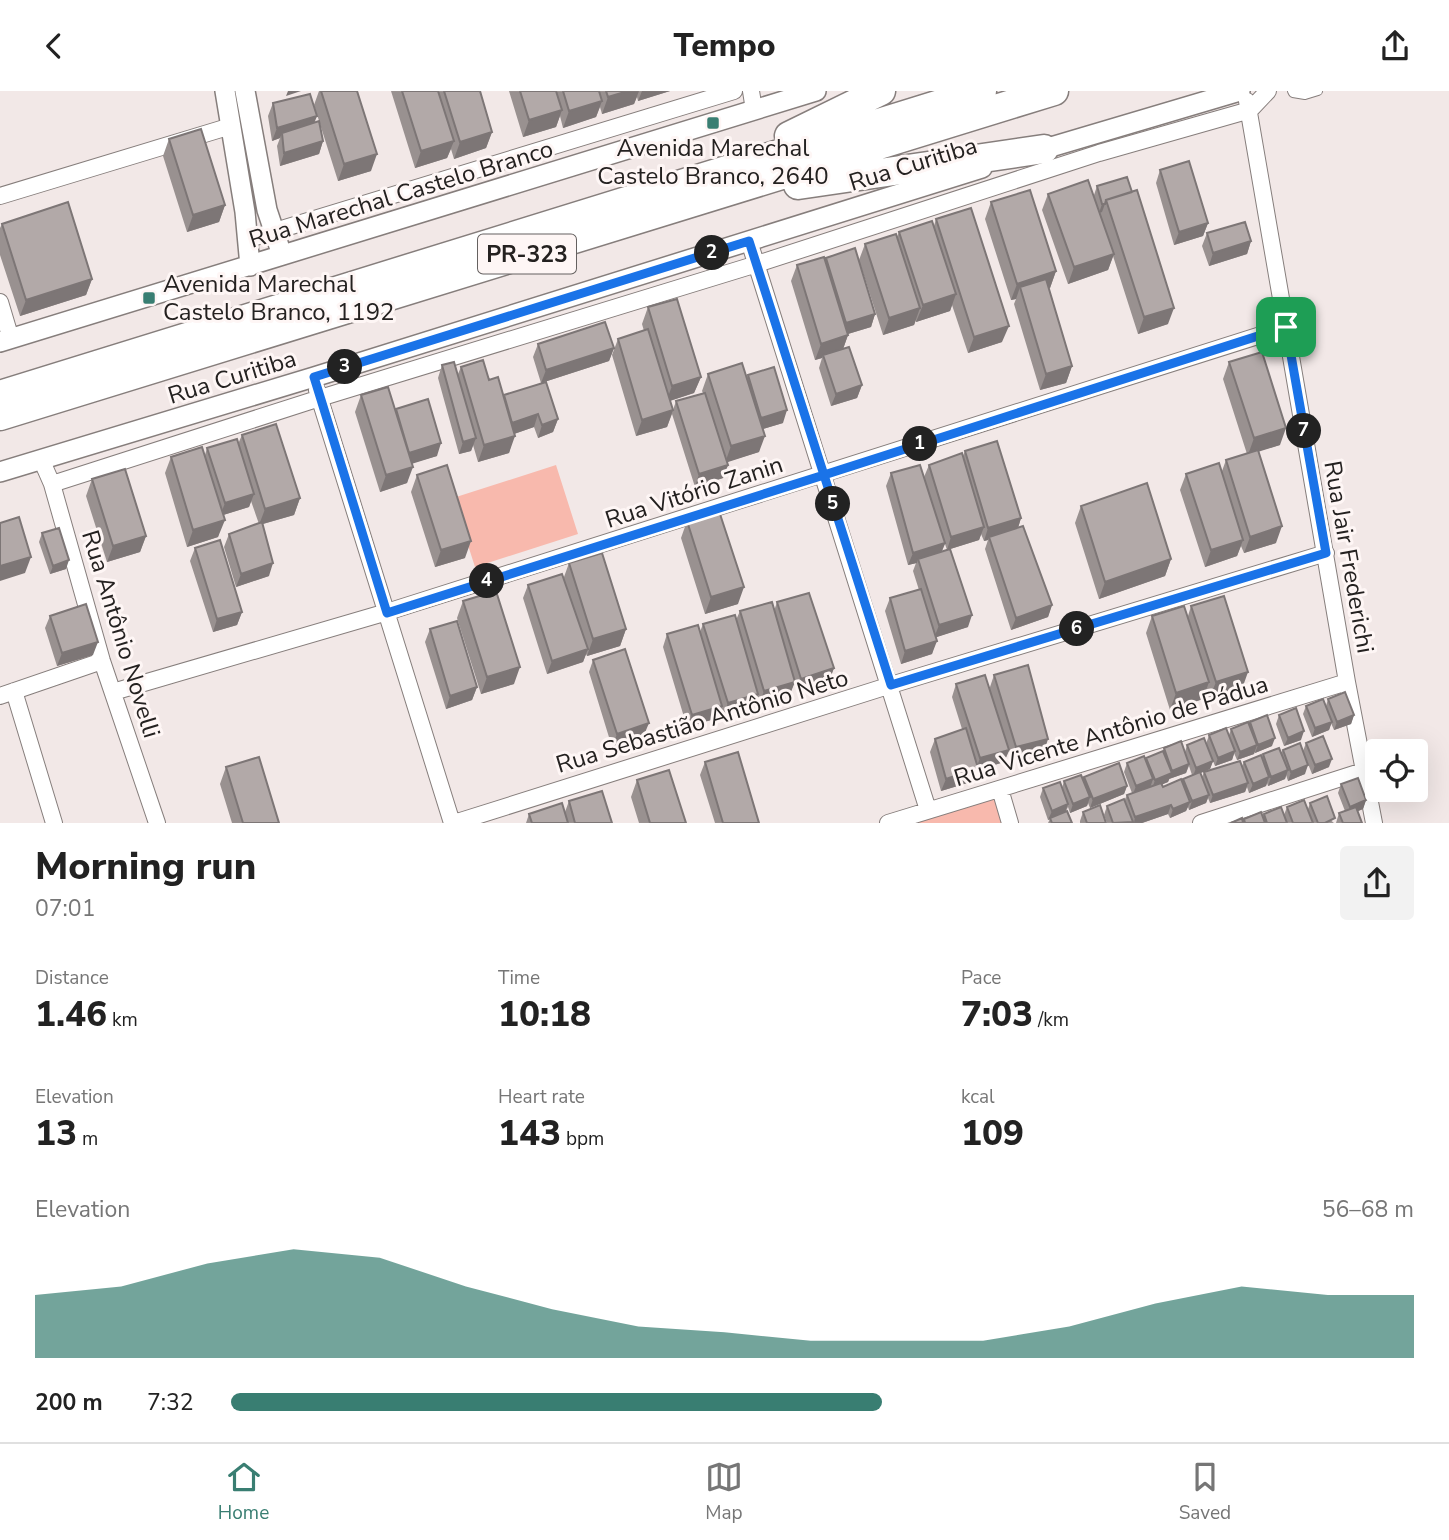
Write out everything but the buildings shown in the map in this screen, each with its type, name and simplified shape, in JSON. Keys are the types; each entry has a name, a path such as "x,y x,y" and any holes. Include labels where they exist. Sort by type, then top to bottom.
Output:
{"highway":[{"path":"639,209 881,91"},
{"name":"PR-323","path":"0,417 639,209 982,91"},
{"name":"PR-323","path":"0,395 1054,91"},
{"path":"639,209 1044,149"}],"street":[{"path":"225,91 249,239 250,266"},
{"path":"245,91 267,211 282,255"},
{"name":"Rua Marechal Castelo Branco","path":"249,239 734,91"},
{"name":"Rua Marechal Castelo Branco","path":"6,341 250,266 752,101 816,91"},
{"name":"Rua Jair Frederichi","path":"1242,91 1250,110 1347,682 1374,823"},
{"name":"Rua Curitiba","path":"52,484 320,398 757,264 1242,91"},
{"path":"1250,110 1268,91"},
{"name":"Rua Curitiba","path":"0,472 1044,149 1096,143 1250,110"},
{"path":"0,196 231,126"},
{"path":"749,241 891,685 928,810"},
{"path":"0,302 6,341"},
{"name":"Rua Vitório Zanin","path":"113,692 387,613 1286,327"},
{"path":"314,377 453,823"},
{"name":"Rua Antônio Novelli","path":"41,459 52,484 102,661 157,823"},
{"name":"Rua Sebastião Antônio Neto","path":"453,823 891,685 1326,553"},
{"path":"54,823 7,693 102,661"},
{"name":"Rua Vicente Antônio de Pádua","path":"888,823 1347,682"},
{"path":"1201,823 1363,771"},
{"path":"1000,789 1010,823"}],"lane":[{"path":"1292,91 1305,95 1318,91"}],"shaded area":[{"path":"556,465 578,534 475,567 453,498"},
{"path":"1000,789 1010,823 888,823"}],"place":[{"name":"Avenida Marechal Castelo Branco, 2640","path":"713,123"},
{"name":"Avenida Marechal Castelo Branco, 1192","path":"149,298"}],"route":[{"path":"1286,327 824,475 749,241 314,377 387,613 824,475 891,685 1326,553 1286,327"}]}
